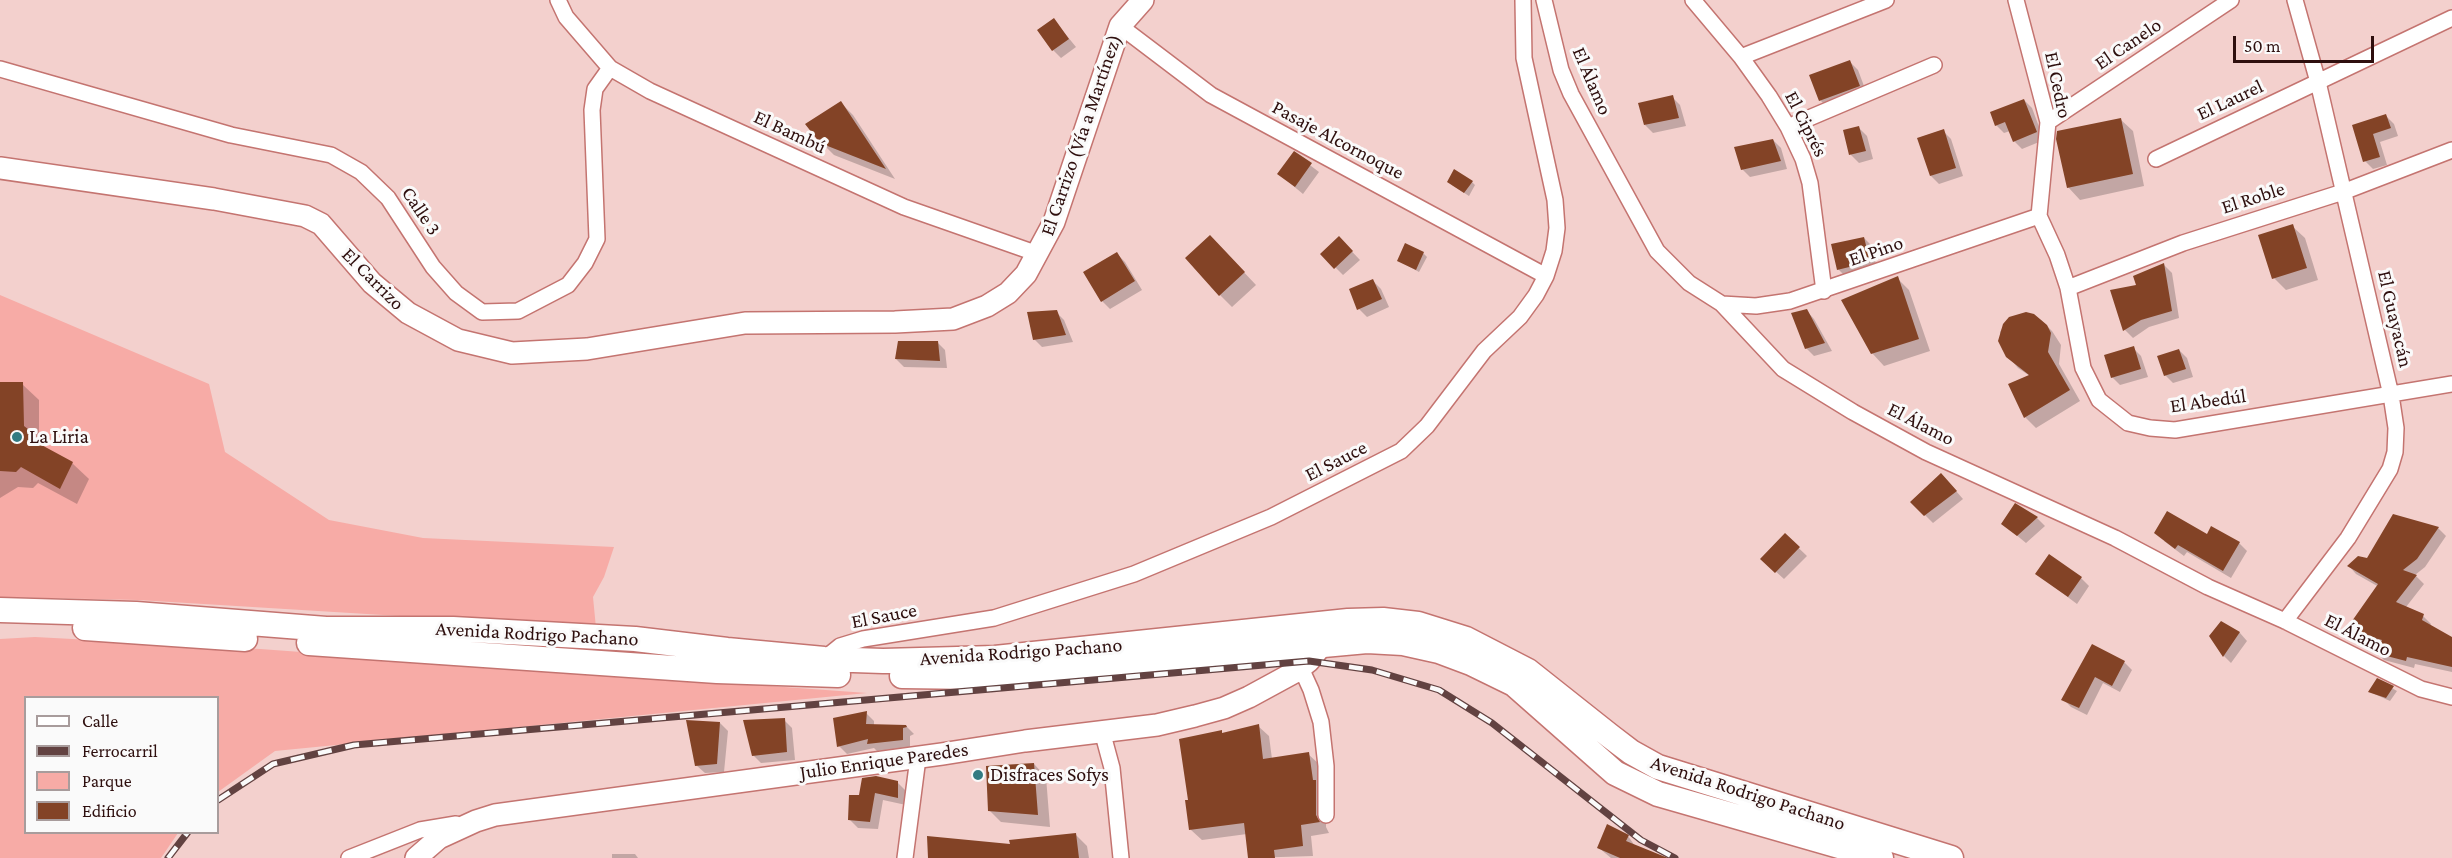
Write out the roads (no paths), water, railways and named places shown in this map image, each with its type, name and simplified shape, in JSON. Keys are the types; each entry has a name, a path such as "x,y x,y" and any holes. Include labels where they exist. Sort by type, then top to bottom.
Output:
{"main road":[{"name":"Avenida Rodrigo Pachano","path":"0,610 136,614 326,629 453,629 635,639 727,650 822,667"},
{"name":"Avenida Rodrigo Pachano","path":"0,626 50,626 717,671 822,667 883,661 995,658 1319,634 1383,620 1418,624 1466,639 1528,671 1631,752 1659,767 1951,858"},
{"name":"Avenida Rodrigo Pachano","path":"1319,634 1402,643 1438,651 1471,663 1514,684 1615,773 1658,794 1881,858"}],"street":[{"name":"El Bambú","path":"558,0 567,17 610,68 650,91 904,207 1038,254"},
{"name":"El Carrizo (Vía a Martínez)","path":"895,322 953,319 987,306 1008,293 1026,274 1054,222 1120,26 1143,0"},
{"name":"El Sauce","path":"822,667 840,646 863,639 994,618 1134,574 1271,517 1401,451 1427,426 1484,351 1520,316 1536,295 1546,276 1554,251 1557,228 1555,200 1524,58 1523,0"},
{"name":"El Álamo","path":"1544,0 1561,70 1570,94 1657,251 1689,283 1722,304 1783,369 1853,412 1926,452 2115,538 2208,587 2285,621 2421,689 2452,697"},
{"name":"El Ciprés","path":"1693,0 1741,57 1788,127 1803,159 1810,183 1824,291"},
{"path":"1741,57 1886,0"},
{"name":"El Cedro","path":"2016,0 2048,122 2039,216"},
{"name":"El Canelo","path":"2048,122 2231,0"},
{"name":"El Guayacán","path":"2285,621 2348,538 2390,470 2395,452 2396,428 2391,394 2318,81 2295,0"},
{"name":"El Laurel","path":"2156,159 2452,18"},
{"name":"Pasaje Alcornoque","path":"1120,26 1211,95 1546,276"},
{"path":"1788,127 1934,65"},
{"name":"Calle 3","path":"0,69 231,135 331,156 361,172 388,198 433,267 456,293 482,312 518,311 568,285 585,263 597,238 592,110 595,89 610,68"},
{"name":"El Roble","path":"2068,288 2183,243 2343,192 2452,150"},
{"name":"El Carrizo","path":"0,168 214,199 305,216 321,224 372,283 408,313 458,340 512,353 586,349 663,334 744,323 895,322"},
{"name":"El Pino","path":"1722,304 1756,306 1790,301 2039,216"},
{"name":"El Abedúl","path":"2039,216 2057,255 2068,288 2083,368 2099,400 2128,423 2175,430 2452,384"},
{"name":"Julio Enrique Paredes","path":"416,858 438,838 476,821 526,810 1157,725 1224,708 1301,668 1319,634"},
{"path":"1301,668 1321,722 1326,766 1326,815"},
{"path":"1102,731 1112,768 1121,858"},
{"path":"905,858 918,758"},
{"path":"349,858 420,830 476,821"}],"railway":[{"path":"219,799 273,764 354,745 1309,661 1372,670 1439,690 1492,723 1641,840 1675,858"},
{"path":"168,858 186,834"}],"place":[{"name":"La Liria","path":"17,437"},
{"name":"Disfraces Sofys","path":"978,775"}]}
